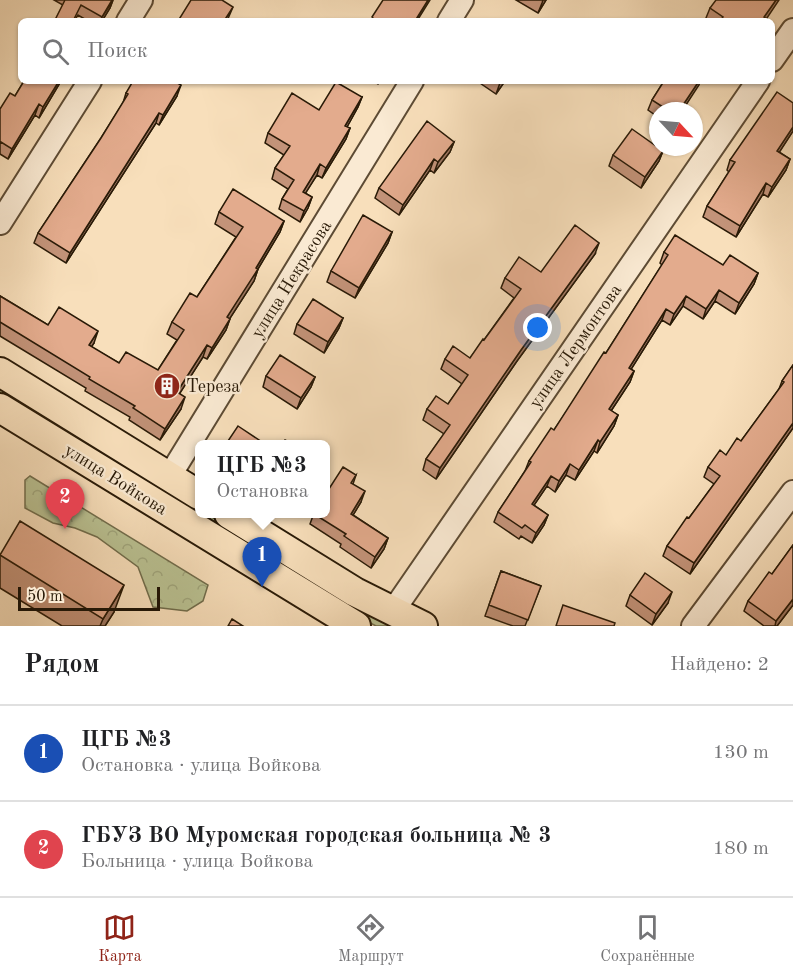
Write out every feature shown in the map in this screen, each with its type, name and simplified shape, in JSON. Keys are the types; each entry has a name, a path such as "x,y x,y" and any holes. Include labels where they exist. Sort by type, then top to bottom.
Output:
{"main road":[{"name":"улица Войкова","path":"0,372 195,493"},
{"name":"улица Войкова","path":"0,408 356,626"},
{"path":"237,518 355,592 423,626"}],"street":[{"path":"130,18 141,0"},
{"path":"451,18 462,0"},
{"path":"775,56 793,30"},
{"path":"0,223 88,84"},
{"name":"улица Некрасова","path":"169,477 410,84"},
{"name":"улица Лермонтова","path":"393,611 756,84"},
{"path":"693,626 793,492"}],"green space":[{"path":"0,384 195,506 195,517 0,396"},
{"path":"30,476 208,585 203,601 187,611 153,607 138,567 97,537 75,528 53,523 25,508 25,480"},
{"path":"197,518 214,518 393,626 376,626 344,609"}],"building":[{"path":"65,0 112,0 102,17 81,5 74,18 56,18"},
{"path":"191,0 222,0 233,7 226,18 180,18"},
{"path":"383,0 428,0 417,18 372,17"},
{"path":"716,0 776,0 766,18 722,18 710,8"},
{"path":"22,84 57,84 43,107 39,104 12,149 0,143 0,109 10,93 15,96"},
{"path":"131,84 181,85 163,115 159,113 70,253 38,233 101,138 128,94 126,93"},
{"path":"335,84 339,84 362,97 345,126 350,128 326,168 320,164 303,192 312,197 304,211 282,199 294,180 275,168 290,146 268,133 292,93 319,110"},
{"path":"662,84 697,84 685,102 655,102 652,100"},
{"path":"777,92 793,103 793,127 777,151 790,159 772,187 766,183 740,226 707,206 735,162 730,160"},
{"path":"427,121 454,142 438,162 434,159 403,205 379,188"},
{"path":"632,129 649,141 649,156 660,156 645,177 613,155"},
{"path":"233,189 284,221 256,268 258,269 227,317 230,319 212,348 207,345 177,392 185,397 165,429 133,408 135,406 0,322 0,296 48,325 59,307 98,331 89,345 119,363 126,352 158,370 184,330 172,322 190,293 197,297 243,227 219,212"},
{"path":"363,215 392,232 359,288 331,271"},
{"path":"575,225 599,243 521,350 440,468 426,459 450,425 427,409 436,396 448,404 468,375 445,359 453,346 470,358 521,289 505,278 519,257 541,272"},
{"path":"675,235 723,265 730,255 758,273 739,303 719,290 706,309 686,296 674,314 666,309 629,368 634,371 609,409 618,415 600,442 598,440 579,470 570,464 559,481 551,476 532,504 548,515 536,533 525,525 522,528 498,512 551,428 554,430 604,352 606,353 668,255 664,252"},
{"path":"313,299 343,318 328,342 297,324"},
{"path":"280,355 315,377 301,398 266,376"},
{"path":"793,365 793,423 694,563 667,546 720,476 708,467 720,450 726,455 737,438 741,441 784,382 782,381"},
{"path":"238,426 259,440 229,440"},
{"path":"343,467 356,475 351,483 365,491 351,514 388,538 375,557 344,536 346,534 320,518 330,518 330,487"},
{"path":"20,521 124,585 103,619 0,555"},
{"path":"793,545 793,599 776,621 748,601"},
{"path":"501,571 541,586 528,620 489,605"},
{"path":"645,573 672,592 656,614 630,595"},
{"path":"563,605 615,623 614,626 556,626"},
{"path":"232,619 243,626 228,626"}],"place":[{"name":"Тереза","path":"167,386"},
{"name":"ГБУЗ ВО Муромская городская больница № 3","path":"65,529"},
{"name":"ЦГБ №3","path":"262,587"}]}
